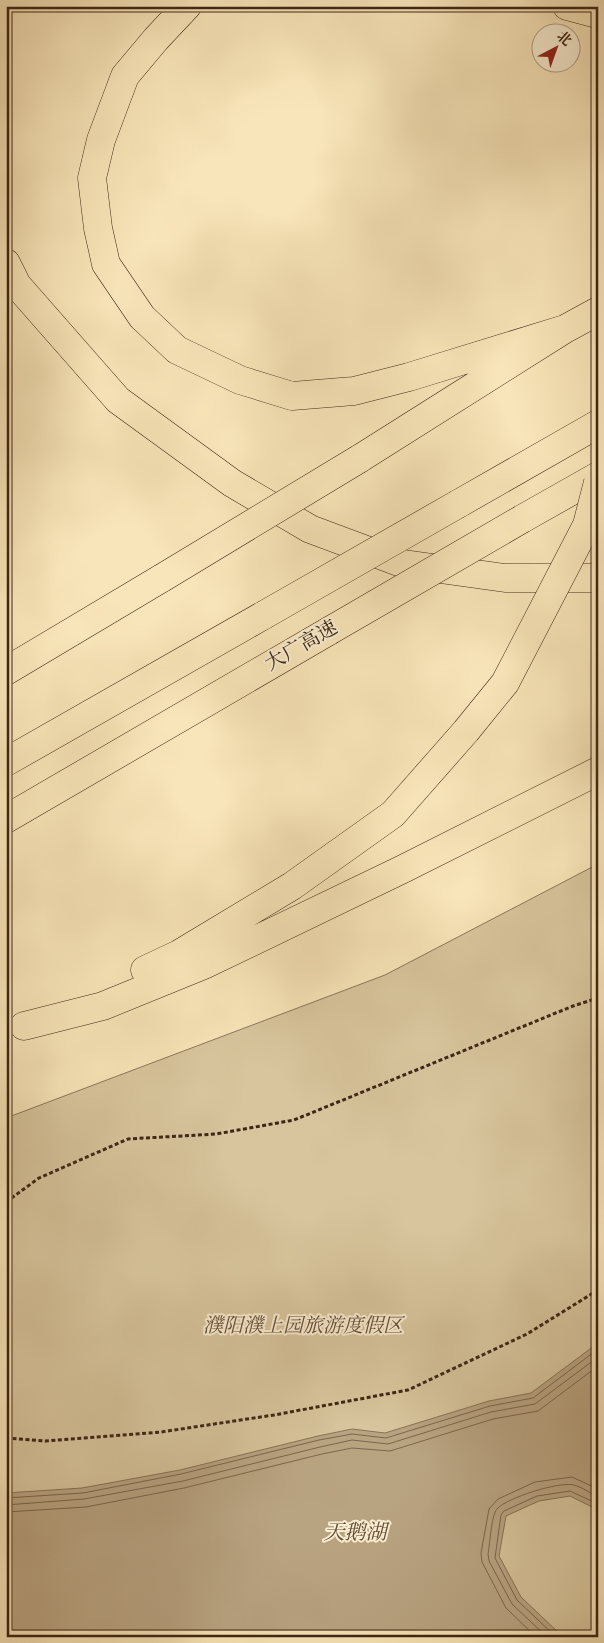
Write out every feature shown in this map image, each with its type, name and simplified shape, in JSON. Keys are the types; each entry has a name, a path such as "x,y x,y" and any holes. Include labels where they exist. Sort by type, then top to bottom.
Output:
{"highway":[{"path":"187,6 156,39 126,76 101,140 92,178 98,228 106,264 142,318 177,350 240,380 292,396 354,391 409,377 565,329"},
{"path":"567,6 598,14"},
{"path":"578,6 598,14"},
{"path":"6,263 17,285 118,400 232,483 310,529 404,564 505,578 598,578"},
{"path":"6,671 359,460 598,310"},
{"path":"6,762 598,424"},
{"name":"大广高速","path":"6,819 598,476"},
{"path":"15,1028 179,954 292,886 393,814 466,731 505,683 587,525 598,482"},
{"path":"15,1028 103,1006 206,964 403,869 598,771"}],"path":[{"path":"6,1202 40,1178 128,1139 216,1134 294,1120 573,1006 598,998"},
{"path":"6,1438 45,1440 161,1432 274,1415 408,1390 527,1334 598,1290"}],"green space":[{"name":"濮阳濮上园旅游度假区","path":"598,864 598,1637 6,1637 6,1118 385,975"}],"water":[{"name":"天鹅湖","path":"598,1343 598,1510 570,1496 539,1501 506,1516 499,1556 521,1597 560,1634 569,1637 6,1637 6,1493 82,1488 180,1470 352,1429 385,1433 489,1401 531,1393"}]}
